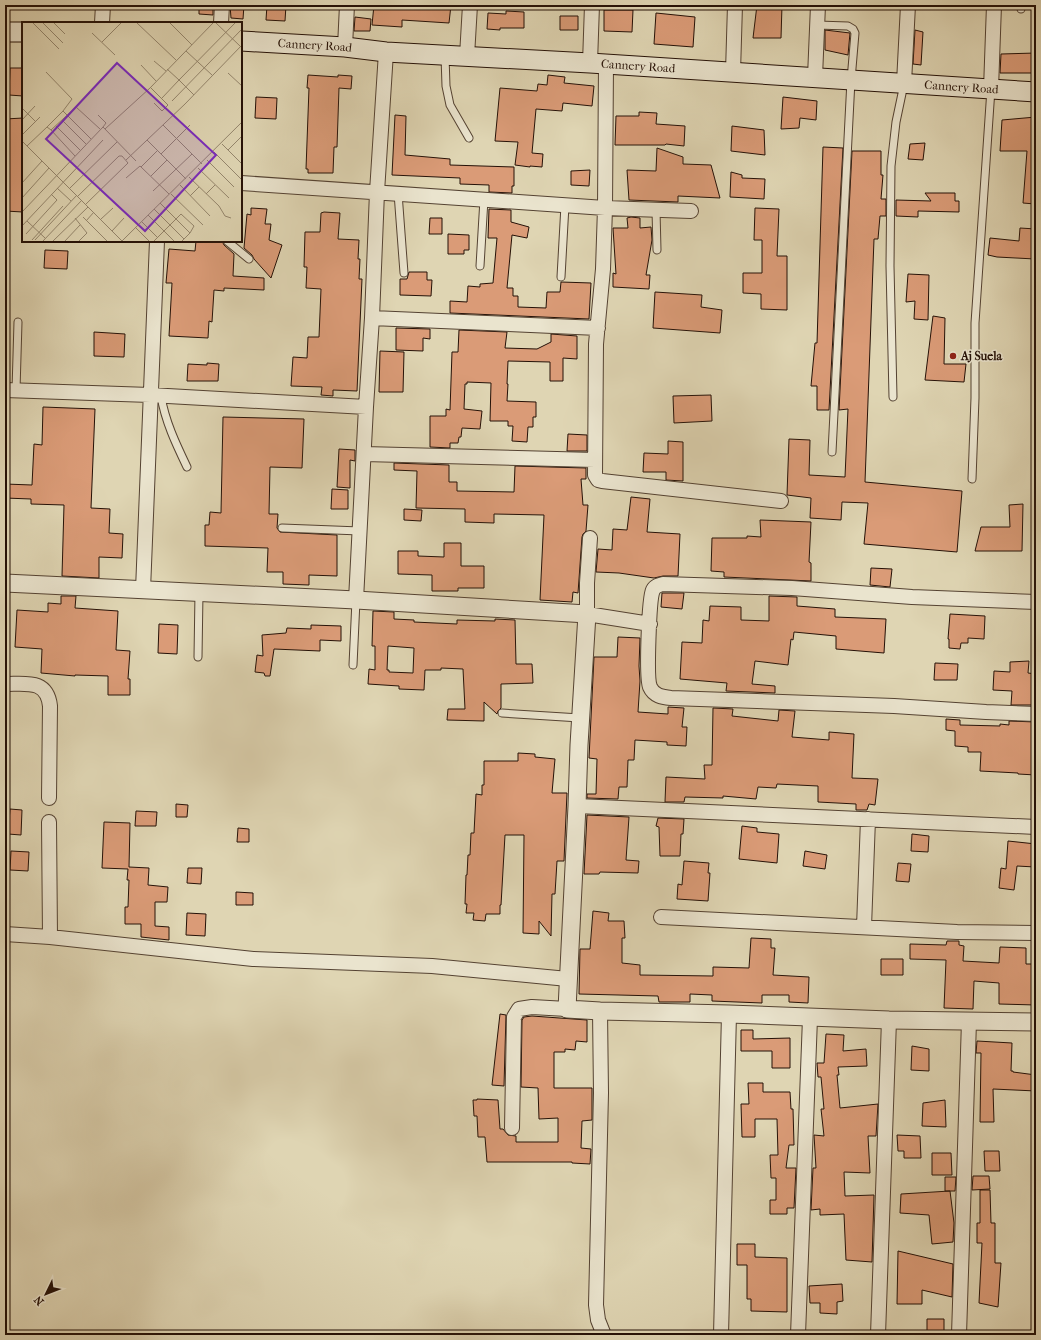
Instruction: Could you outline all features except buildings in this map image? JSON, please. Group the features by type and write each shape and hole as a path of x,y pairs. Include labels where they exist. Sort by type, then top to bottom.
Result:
{"main road":[{"path":"5,32 22,32"},
{"name":"Cannery Road","path":"242,41 345,47 386,52 733,72 1036,92"}],"street":[{"path":"102,22 103,5"},
{"path":"221,22 222,5"},
{"path":"345,47 347,5"},
{"path":"467,56 470,5"},
{"path":"592,5 598,64 605,208 603,269 596,344 595,475 598,480 602,481 780,501"},
{"path":"733,72 735,5"},
{"path":"815,78 818,5"},
{"path":"904,83 908,5"},
{"path":"991,89 994,5"},
{"path":"356,600 372,318 377,192 386,52"},
{"path":"242,183 605,208 691,211"},
{"path":"143,590 155,395 157,242"},
{"path":"372,318 598,328"},
{"path":"11,390 155,395 366,407"},
{"path":"364,454 595,460"},
{"path":"567,1009 580,718 587,614 587,582 590,538"},
{"path":"5,582 356,600 587,614 650,624"},
{"path":"1036,602 912,597 792,588 663,584 656,586 652,592 648,674 650,686 654,693 658,696 671,698 894,706 1036,714"},
{"path":"5,684 37,684 45,690 49,698 49,798"},
{"path":"577,806 1036,826"},
{"path":"864,927 868,819"},
{"path":"50,822 50,937"},
{"path":"661,917 957,932 1036,933"},
{"path":"5,934 50,937 253,959 432,966 568,979"},
{"path":"512,1128 514,1017 519,1010 532,1007 600,1012 729,1014 889,1020 1036,1022"},
{"path":"600,1012 601,1093 596,1298 598,1320 604,1335"},
{"path":"721,1335 729,1014"},
{"path":"798,1335 810,1018"},
{"path":"878,1335 889,1020"},
{"path":"959,1335 968,1021"}],"lane":[{"path":"817,25 848,26 853,29 855,34 851,80 832,452"},
{"path":"445,55 446,86 450,105 469,138"},
{"path":"893,397 890,266 891,166 896,122 904,83"},
{"path":"972,479 975,398 975,323 991,89"},
{"path":"398,193 404,273"},
{"path":"480,266 484,199"},
{"path":"561,277 565,205"},
{"path":"656,210 657,250"},
{"path":"228,242 249,259"},
{"path":"11,390 18,322"},
{"path":"155,395 163,410 187,467"},
{"path":"282,528 360,531"},
{"path":"198,657 199,592"},
{"path":"353,665 356,600"},
{"path":"502,712 580,718"},
{"path":"111,1335 129,1335"}],"place":[{"name":"Aj Suela","path":"953,356"}]}
